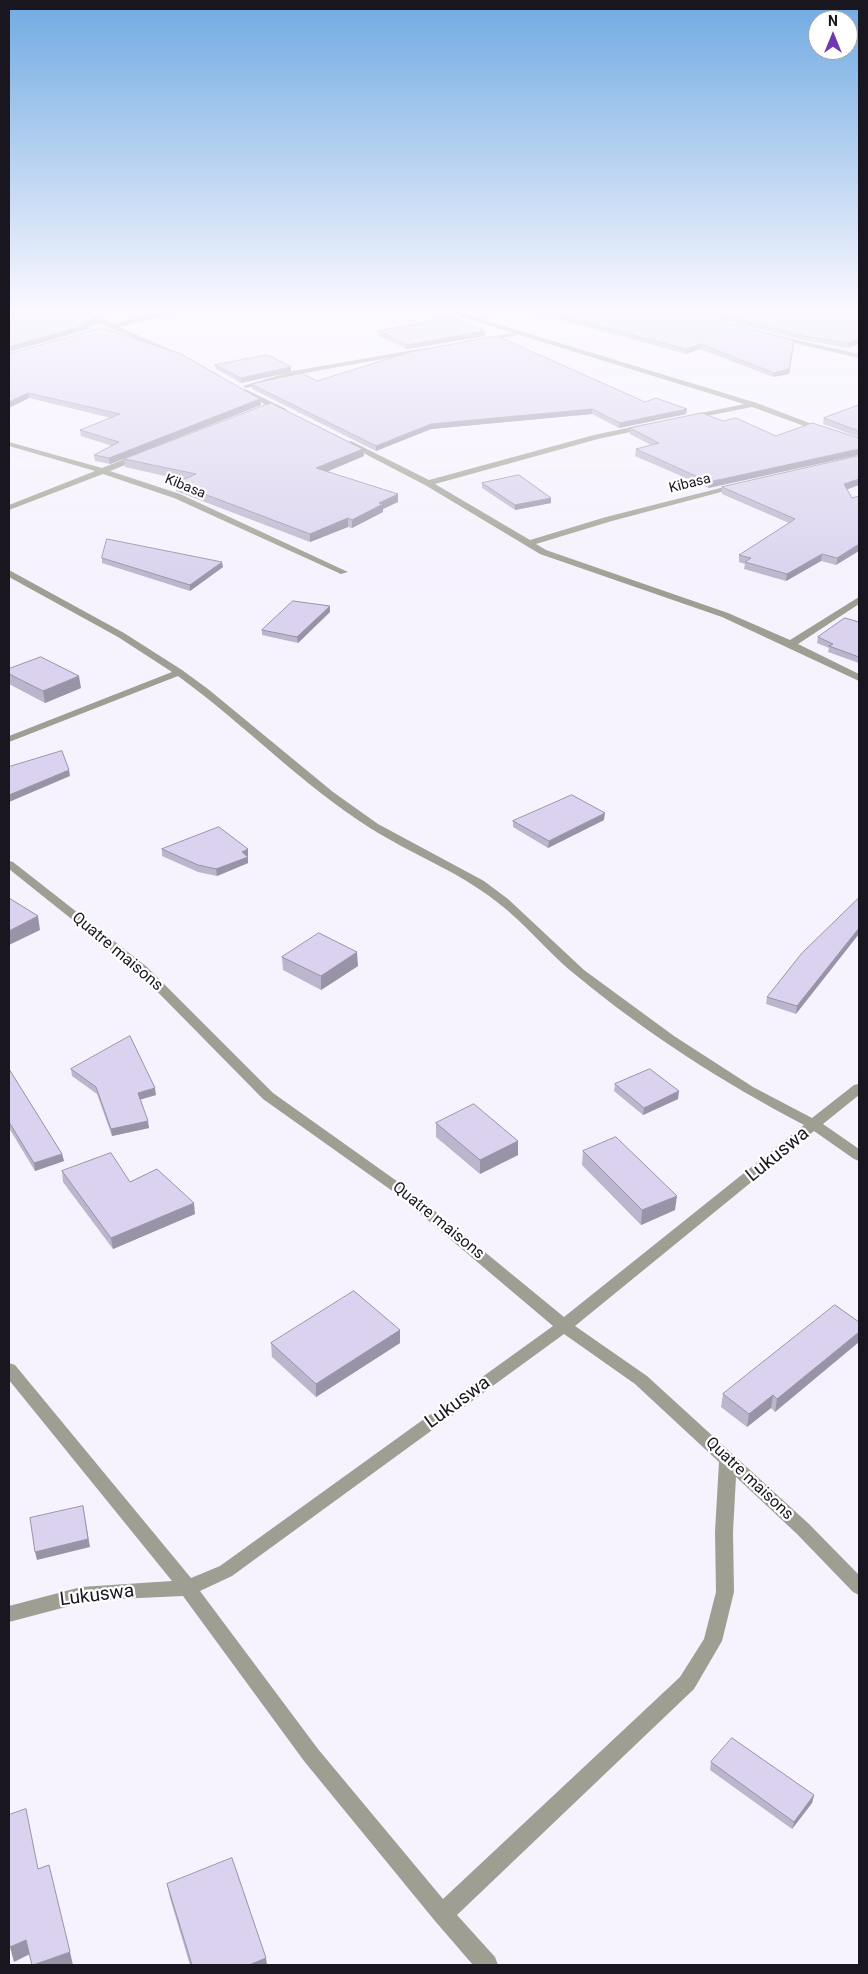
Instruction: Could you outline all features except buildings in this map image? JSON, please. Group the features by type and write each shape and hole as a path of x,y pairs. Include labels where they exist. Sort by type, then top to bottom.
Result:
{"street":[{"path":"266,402 287,413"},
{"path":"745,402 826,431"},
{"path":"262,409 271,405"},
{"path":"686,418 754,405"},
{"path":"428,483 596,437 658,424"},
{"path":"344,441 428,483 544,552 726,615 791,644 859,678"},
{"name":"Kibasa","path":"9,444 133,480 201,506 344,572"},
{"path":"9,508 148,454"},
{"name":"Kibasa","path":"530,542 636,511 744,483"},
{"path":"9,573 51,598 121,635 179,672 205,690 329,794 374,826 480,883 498,896 580,973 669,1039 748,1090 814,1125 859,1156"},
{"path":"791,644 859,600"},
{"path":"9,739 179,672"},
{"name":"Quatre maisons","path":"9,864 143,970 268,1096 404,1192 564,1326 641,1380 803,1529 859,1587"},
{"name":"Lukuswa","path":"9,1614 81,1595 118,1591 188,1588 226,1572 564,1326 859,1088"},
{"path":"9,1369 188,1588 311,1754 442,1914 487,1965"},
{"path":"442,1914 687,1683 713,1641 725,1592 724,1532 728,1460"}]}
